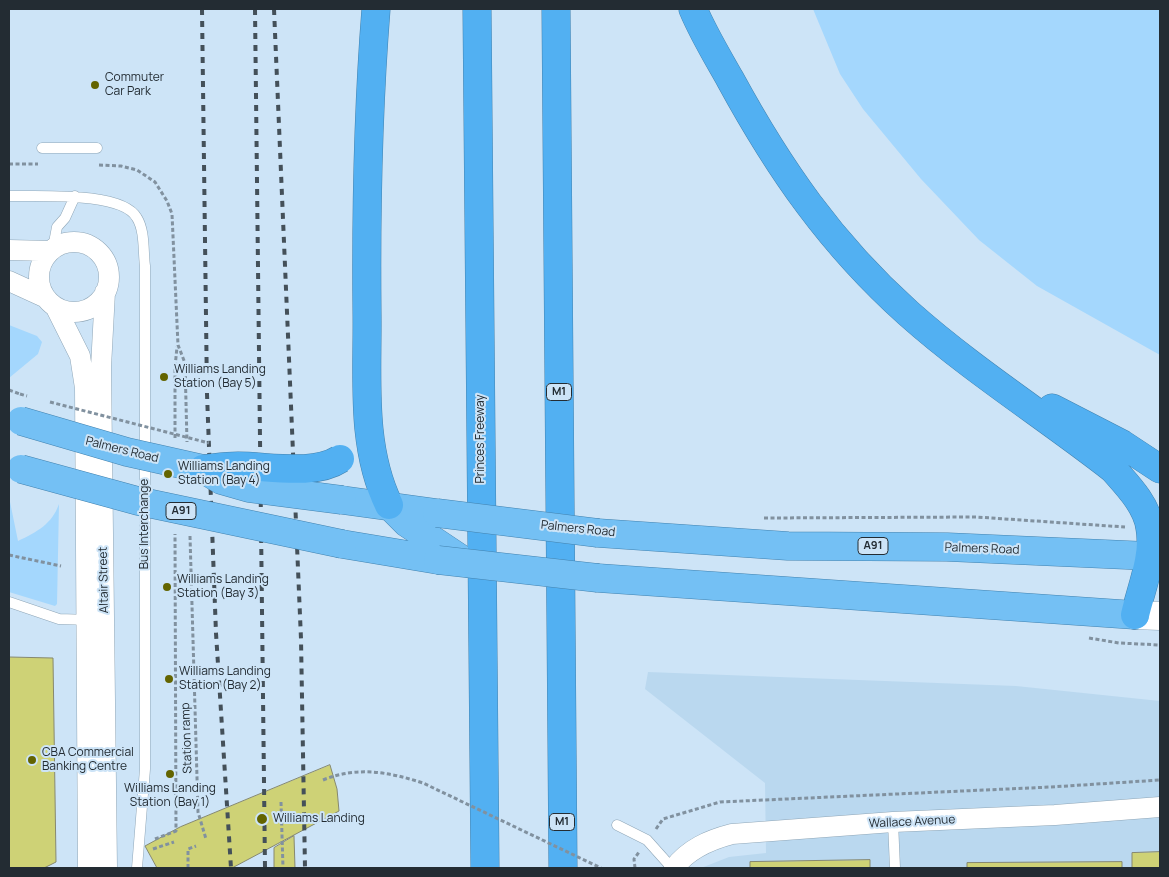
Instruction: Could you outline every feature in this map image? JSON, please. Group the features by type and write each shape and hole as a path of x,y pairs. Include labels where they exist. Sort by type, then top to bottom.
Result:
{"highway":[{"path":"376,9 369,97 367,256 368,419 378,482 389,505 407,523 467,563"},
{"name":"Princes Freeway","path":"477,9 485,868"},
{"name":"M1","path":"556,9 563,868"},
{"path":"693,9 747,110 789,179 842,247 908,313 1113,469 1134,494 1150,527 1155,556 1147,616"},
{"path":"995,381 1087,425 1122,444 1160,469"},
{"name":"Palmers Road","path":"20,407 127,452 195,460 221,480 249,488 598,533 788,546 947,547 1155,556"},
{"path":"195,460 237,466 280,469 332,464 350,451 368,419"},
{"name":"A91","path":"15,467 138,501 222,520 342,544 467,563 598,578 1147,616"}],"street":[{"path":"9,250 51,250 74,242 96,250 106,262 109,277 106,292 100,300 84,311 65,312 9,281"},
{"path":"50,303 39,286 39,273 42,261 51,250"},
{"name":"Altair Street","path":"88,868 96,620 101,359 106,292"},
{"name":"Altair Street","path":"50,303 80,356 85,388 107,868"},
{"name":"Wallace Avenue","path":"673,868 679,861 707,841 732,834 893,822 1055,815 1160,807"}],"lane":[{"path":"42,148 97,148"},
{"name":"Bus Interchange","path":"9,196 75,196 125,206 131,210 140,224 144,257 145,768 137,868"},
{"path":"51,250 57,227 65,218 75,196"},
{"path":"9,602 59,619 96,620"},
{"path":"893,822 895,868"},
{"name":"Wallace Avenue","path":"616,825 647,840 673,868"}],"path":[{"path":"121,166 137,170 155,182 172,214 178,345 175,367 175,446"},
{"path":"178,345 185,363 195,460"},
{"path":"9,390 20,407"},
{"path":"46,401 210,443"},
{"path":"761,518 976,517 1092,526 1150,527"},
{"path":"174,842 152,851 155,839 176,831 175,525"},
{"name":"Station ramp","path":"190,528 198,812 206,839"},
{"path":"9,556 61,566"},
{"path":"323,780 347,772 372,771 397,774 423,783 601,868"},
{"path":"635,868 634,859 663,819 720,802 1032,788 1160,780"},
{"path":"281,802 281,868"},
{"path":"188,868 188,849 196,846"}],"shaded area":[{"path":"813,9 1160,9 1160,355 1037,286 979,240 921,179 863,109 840,74"},
{"path":"9,325 37,336 42,342 38,354 9,378"},
{"path":"9,497 18,541 43,527 52,517 59,504 57,604 55,606 9,592"},
{"path":"648,672 1016,686 1160,701 1160,868 701,868 729,857 766,853 765,783 645,689"}],"building":[{"name":"CBA Commercial Banking Centre","path":"9,657 53,658 56,862 44,868 9,868"},
{"name":"Williams Landing","path":"330,765 337,789 339,811 232,868 157,868 145,846 180,827"},
{"path":"294,836 295,868 274,868 274,848"},
{"path":"1160,852 1160,868 1132,868 1132,853"},
{"path":"870,860 870,868 750,868 750,862"},
{"path":"1122,862 1122,868 967,868 967,863"}],"railway":[{"path":"202,9 207,394 216,633 231,868"},
{"path":"255,9 265,868"},
{"path":"274,9 301,639 305,868"}],"place":[{"name":"Commuter Car Park","path":"95,85"},
{"name":"Williams Landing Station (Bay 5)","path":"164,377"},
{"name":"Williams Landing Station (Bay 4)","path":"168,474"},
{"name":"Williams Landing Station (Bay 3)","path":"167,587"},
{"name":"Williams Landing Station (Bay 2)","path":"169,679"},
{"name":"CBA Commercial Banking Centre","path":"32,760"},
{"name":"Williams Landing Station (Bay 1)","path":"170,774"},
{"name":"Williams Landing","path":"262,819"}]}
